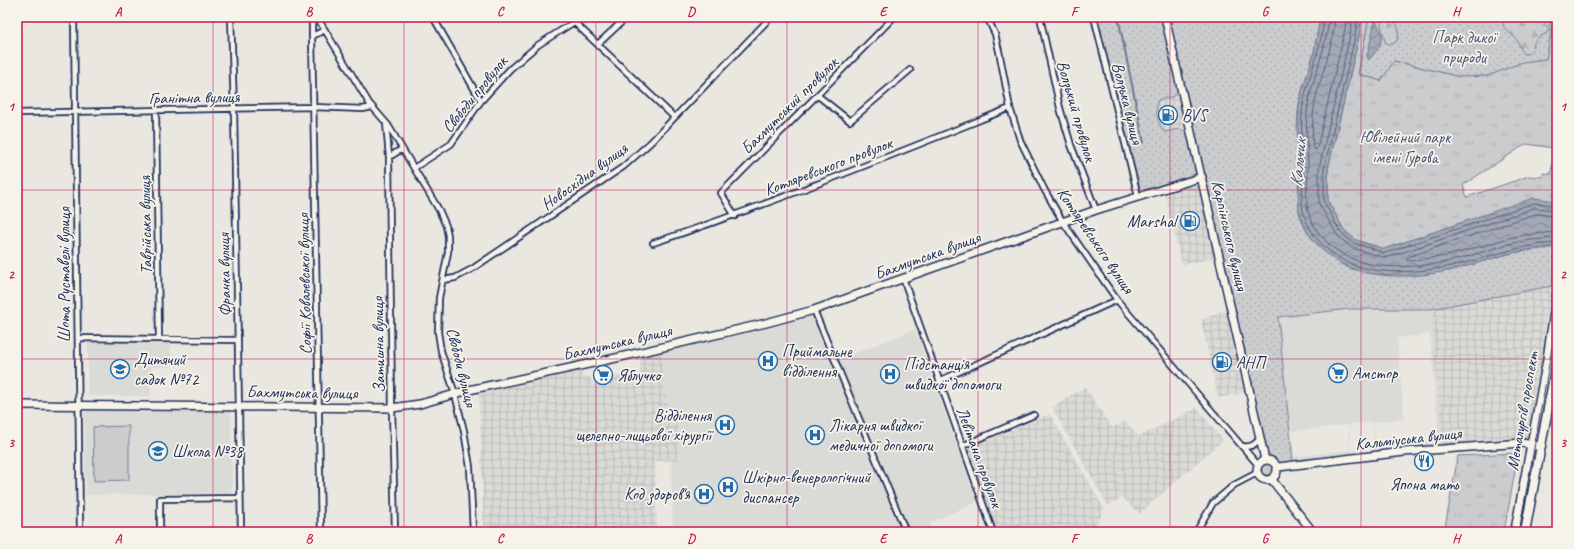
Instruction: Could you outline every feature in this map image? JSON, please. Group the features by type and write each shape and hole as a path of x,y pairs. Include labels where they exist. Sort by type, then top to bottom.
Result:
{"main road":[{"name":"Металургів проспект","path":"1515,532 1531,444 1553,350 1557,295"},
{"name":"Металургів проспект","path":"1525,532 1557,360"}],"street":[{"name":"Шота Руставелі вулиця","path":"74,17 80,532"},
{"name":"Франка вулиця","path":"231,17 234,109 241,532"},
{"name":"Софії Ковалевської вулиця","path":"312,17 321,532"},
{"path":"317,17 372,106 386,123 402,148 389,158"},
{"path":"433,17 481,101"},
{"path":"598,44 627,17"},
{"name":"Новосхідна вулиця","path":"443,280 455,278 472,269 623,167 771,17"},
{"name":"Бахмутський провулок","path":"735,216 721,193 894,17"},
{"name":"Котляревського вулиця","path":"987,17 995,34 1010,108 1026,153 1063,222 1117,300 1258,465"},
{"name":"Волзький провулок","path":"1040,17 1060,108 1071,145 1096,210"},
{"name":"Волзька вулиця","path":"1094,17 1138,196"},
{"name":"Карпінського вулиця","path":"1165,17 1265,460"},
{"path":"573,20 674,117"},
{"name":"Свободи провулок","path":"414,168 451,144 481,101 523,56 573,20"},
{"path":"312,36 325,30"},
{"path":"817,95 850,121 910,70"},
{"name":"Гранітна вулиця","path":"17,113 314,107 363,109 372,106"},
{"name":"Котляревського провулок","path":"653,243 735,216 853,171 1010,108"},
{"name":"Таврійська вулиця","path":"156,110 159,339"},
{"name":"Затишна вулиця","path":"386,123 389,158 395,532"},
{"name":"Свободи вулиця","path":"402,148 439,210 448,236 448,252 437,311 438,332 455,394 470,467 473,532"},
{"name":"Бахмутська вулиця","path":"17,405 392,408 420,404 455,394 766,323 814,310 1096,210 1202,177"},
{"name":"Левітана провулок","path":"903,278 993,532"},
{"path":"939,381 1117,300"},
{"path":"814,310 906,532"},
{"path":"78,338 238,340"},
{"path":"962,446 1034,415"},
{"path":"1242,446 1248,447 1253,445 1257,442 1260,436"},
{"name":"Кальміуська вулиця","path":"1278,467 1404,452 1522,443 1541,446"},
{"path":"1265,460 1273,461 1278,467 1277,474 1272,480 1267,481 1262,479 1257,473 1258,465 1265,460"},
{"path":"1196,532 1213,503 1234,485 1257,473"},
{"path":"1272,480 1314,532"},
{"path":"160,532 160,499 240,498"}],"shaded area":[{"path":"1180,90 1189,132 1179,129 1165,132 1160,127 1156,108 1158,100 1172,97"},
{"path":"1199,179 1217,257 1182,265 1164,190"},
{"path":"1552,286 1545,328 1547,339 1528,441 1522,440 1442,446 1431,309"},
{"path":"1228,309 1247,392 1218,398 1201,320"},
{"name":"Амстор","path":"1350,309 1431,309 1442,446 1376,453 1372,422 1350,424 1350,450 1354,452 1363,451 1363,454 1293,463 1278,317","holes":["1430,334 1439,440 1376,447 1373,422 1404,419 1397,338","1349,425 1349,450 1295,457 1292,431"]},
{"name":"Лікарня швидкої медичної допомоги","path":"811,315 831,363 915,329 977,502 929,523 932,531 930,532 913,532 912,530 906,532 673,532 671,460 679,460 676,410 668,410 661,352 786,324"},
{"name":"Дитячий садок №72","path":"88,342 171,342 171,367 151,367 151,396 88,396"},
{"path":"661,352 668,409 676,410 679,460 655,461 657,532 484,532 479,394 582,370 582,377 591,377 591,381 614,380 614,376 640,376 640,357"},
{"path":"1085,387 1112,428 1126,421 1138,437 1197,408 1223,440 1139,514 1122,497 1108,506 1052,407"},
{"name":"Школа №38","path":"84,407 231,409 232,493 86,495"},
{"path":"1050,414 1104,509 1096,526 1079,532 998,532 967,449"}],"green space":[{"path":"1094,17 1163,17 1180,90 1172,97 1158,100 1157,117 1162,129 1165,132 1179,129 1189,132 1198,174 1137,192"},
{"path":"1168,17 1320,17 1314,53 1300,97 1298,111 1299,212 1307,232 1321,249 1341,264 1351,269 1366,273 1450,271 1512,253 1557,247 1552,286 1431,309 1350,309 1278,317 1293,463 1280,464 1275,458 1267,456"},
{"name":"Ювілейний парк імені Гурова","path":"1362,17 1369,17 1358,74 1381,81 1394,61 1460,77 1488,76 1523,62 1546,59 1554,17 1557,17 1557,201 1533,199 1384,249 1356,240 1344,230 1328,201 1328,169 1358,41","holes":["1526,144 1554,148 1551,174 1543,173 1543,177 1529,176 1467,197 1463,185"]},
{"name":"Парк дикої природи","path":"1369,17 1554,17 1546,59 1523,62 1488,76 1460,77 1395,61 1381,81 1358,74"},
{"path":"1504,17 1551,17 1548,32 1534,42 1530,53 1524,54 1515,37 1504,27"},
{"path":"1388,18 1392,19 1398,27 1397,41 1391,45 1385,42 1381,25 1381,22"},
{"path":"129,426 129,480 94,481 93,427"},
{"path":"1515,453 1518,455 1504,532 1470,532 1445,527 1458,456"},
{"path":"1265,464 1269,464 1273,470 1269,476 1265,476 1261,472 1261,468"}],"water":[{"path":"1320,17 1362,17 1358,41 1328,169 1328,201 1344,230 1356,240 1384,249 1533,198 1557,201 1557,247 1518,252 1441,272 1415,276 1385,275 1355,270 1329,256 1318,245 1305,227 1301,218 1298,197 1298,125 1300,99 1314,53"},
{"path":"1375,20 1382,34 1380,46 1369,60 1367,57"}],"waterway":[{"path":"1118,17 1144,143"}],"tram line":[{"path":"1519,532 1557,320"}],"place":[{"name":"BVS","path":"1168,115"},
{"name":"Marshal","path":"1190,221"},
{"name":"Приймальне відділення","path":"768,361"},
{"name":"АНП","path":"1222,362"},
{"name":"Дитячий садок №72","path":"120,369"},
{"name":"Амстор","path":"1338,373"},
{"name":"Підстанція швидкої допомоги","path":"890,374"},
{"name":"Яблучко","path":"603,375"},
{"name":"Відділення щелепно-лицьової хірургії","path":"725,425"},
{"name":"Лікарня швидкої медичної допомоги","path":"815,435"},
{"name":"Школа №38","path":"158,451"},
{"name":"Япона мать","path":"1424,461"},
{"name":"Шкірно-венерологічний диспансер","path":"728,487"},
{"name":"Код здоров'я","path":"704,494"}],"water label":[{"name":"Кальчик","path":"1298,163"}]}
